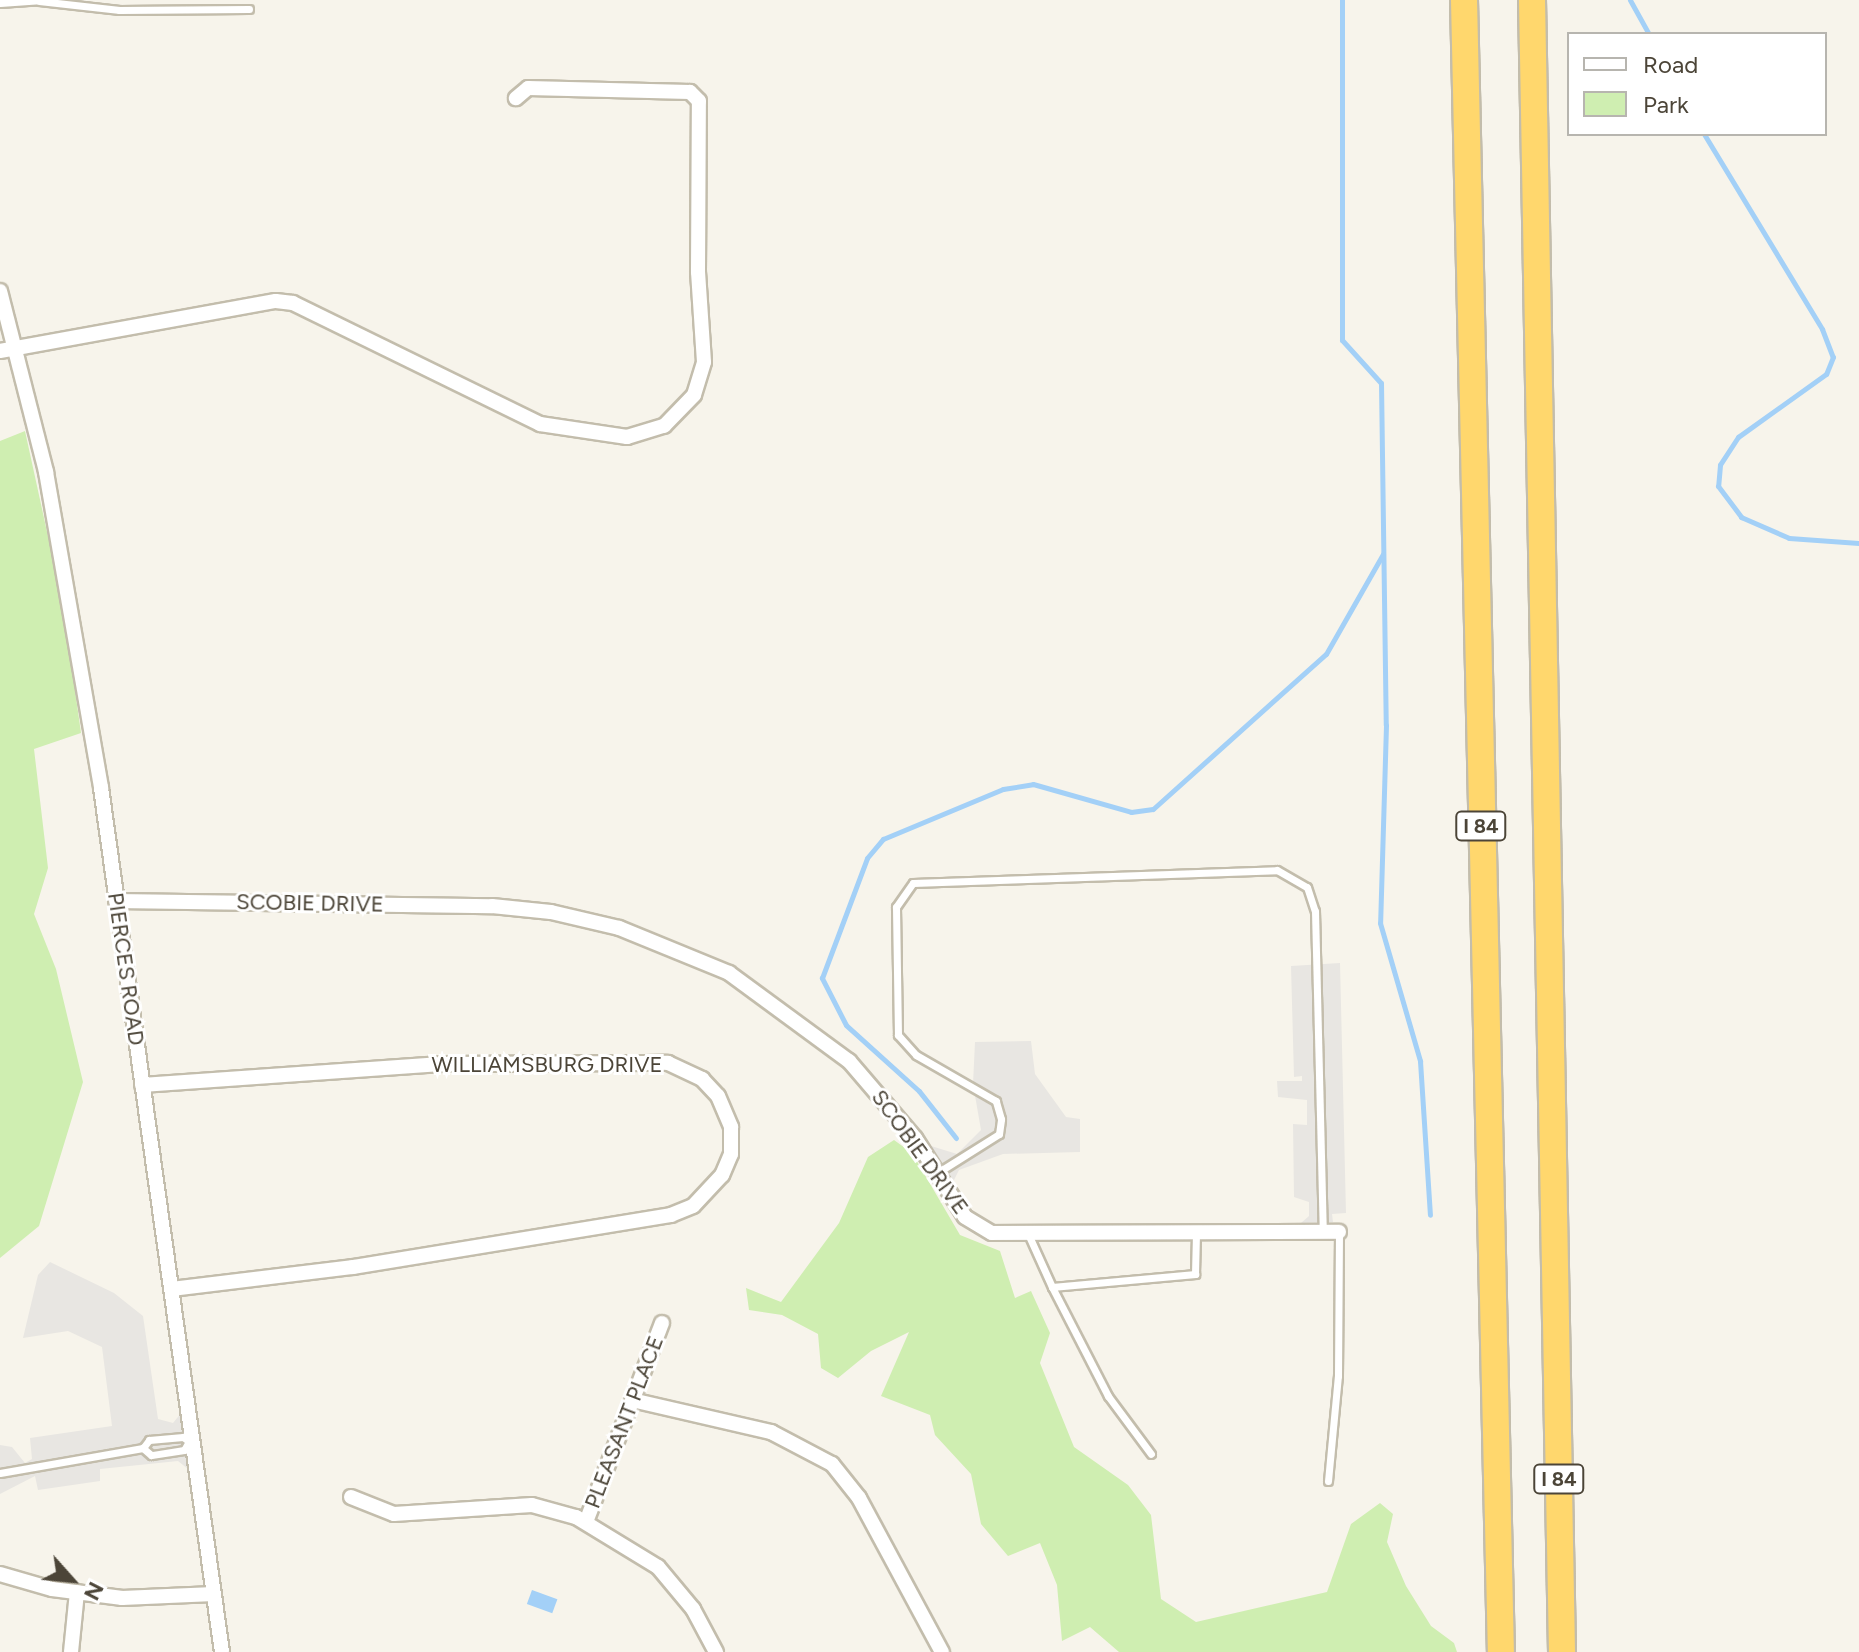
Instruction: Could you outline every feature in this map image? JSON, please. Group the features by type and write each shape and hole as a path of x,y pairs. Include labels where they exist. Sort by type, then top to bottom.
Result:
{"highway":[{"name":"I 84","path":"1464,0 1501,1652"},
{"name":"I 84","path":"1532,0 1562,1652"}],"street":[{"path":"6,349 276,301 293,303 540,424 627,437 664,426 694,395 704,362 698,272 699,101 690,92 528,88 516,98"},
{"name":"PIERCES ROAD","path":"0,291 6,349 46,472 116,901 222,1652"},
{"name":"SCOBIE DRIVE","path":"116,901 492,906 551,912 619,928 729,973 786,1010 873,1086 965,1217 979,1227 1007,1237 1339,1232"},
{"name":"WILLIAMSBURG DRIVE","path":"142,1085 441,1064 668,1063 702,1079 718,1096 731,1127 731,1154 722,1175 693,1206 671,1215 353,1267 172,1289"},
{"name":"PLEASANT PLACE","path":"586,1522 662,1323"},
{"path":"632,1400 771,1432 832,1464 859,1498 942,1652"},
{"path":"351,1497 394,1514 532,1505 586,1522 658,1567 693,1609 716,1652"},
{"path":"0,1574 77,1592 122,1598 214,1594"},
{"path":"71,1652 77,1592"}],"lane":[{"path":"0,3 39,0 119,10 249,9"},
{"path":"937,1173 999,1134 1001,1119 996,1101 916,1055 898,1035 896,907 913,883 1277,870 1307,887 1315,911 1323,1232"},
{"path":"1328,1481 1338,1376 1339,1232"},
{"path":"1052,1287 1195,1274 1196,1234"},
{"path":"1029,1236 1108,1396 1151,1454"},
{"path":"0,1473 143,1448 149,1440 183,1437 191,1443 184,1450 151,1455 143,1448"}],"green space":[{"path":"25,431 63,605 81,733 34,749 48,868 34,914 56,969 83,1082 39,1226 0,1258 0,441"},
{"path":"894,1140 912,1153 960,1235 1000,1251 1015,1298 1031,1291 1050,1333 1040,1363 1074,1447 1128,1485 1151,1515 1161,1599 1196,1622 1327,1592 1351,1524 1380,1503 1393,1514 1387,1542 1406,1586 1431,1626 1454,1643 1457,1652 1119,1652 1090,1627 1062,1641 1057,1585 1040,1543 1008,1556 981,1524 971,1474 935,1435 930,1415 881,1396 909,1332 871,1351 838,1378 821,1368 818,1334 782,1315 749,1310 746,1288 781,1302 839,1223 868,1157"}],"shaded area":[{"path":"1340,963 1346,1213 1332,1214 1333,1222 1301,1223 1309,1216 1309,1202 1294,1197 1293,1124 1307,1125 1307,1100 1278,1097 1277,1081 1302,1081 1302,1076 1294,1077 1291,966"},
{"path":"1031,1041 1035,1074 1066,1117 1080,1119 1080,1152 1003,1154 959,1170 953,1182 931,1146 957,1154 981,1130 973,1084 975,1042"},
{"path":"50,1262 114,1293 143,1316 158,1419 173,1423 182,1412 188,1469 178,1461 100,1469 100,1481 38,1490 35,1476 0,1494 0,1445 12,1447 25,1463 32,1459 30,1438 112,1426 102,1347 68,1331 23,1338 38,1275"}],"water":[{"path":"532,1590 557,1599 552,1613 527,1604"}],"waterway":[{"path":"1342,0 1342,340 1381,383 1386,725 1380,923 1420,1061 1430,1215"},
{"path":"1630,0 1648,32"},
{"path":"1705,136 1822,329 1833,357 1826,374 1738,437 1720,465 1718,486 1741,517 1789,538 1859,543"},
{"path":"956,1138 919,1091 846,1025 822,978 867,858 883,839 1003,789 1033,784 1131,812 1153,809 1326,654 1383,554"}]}
